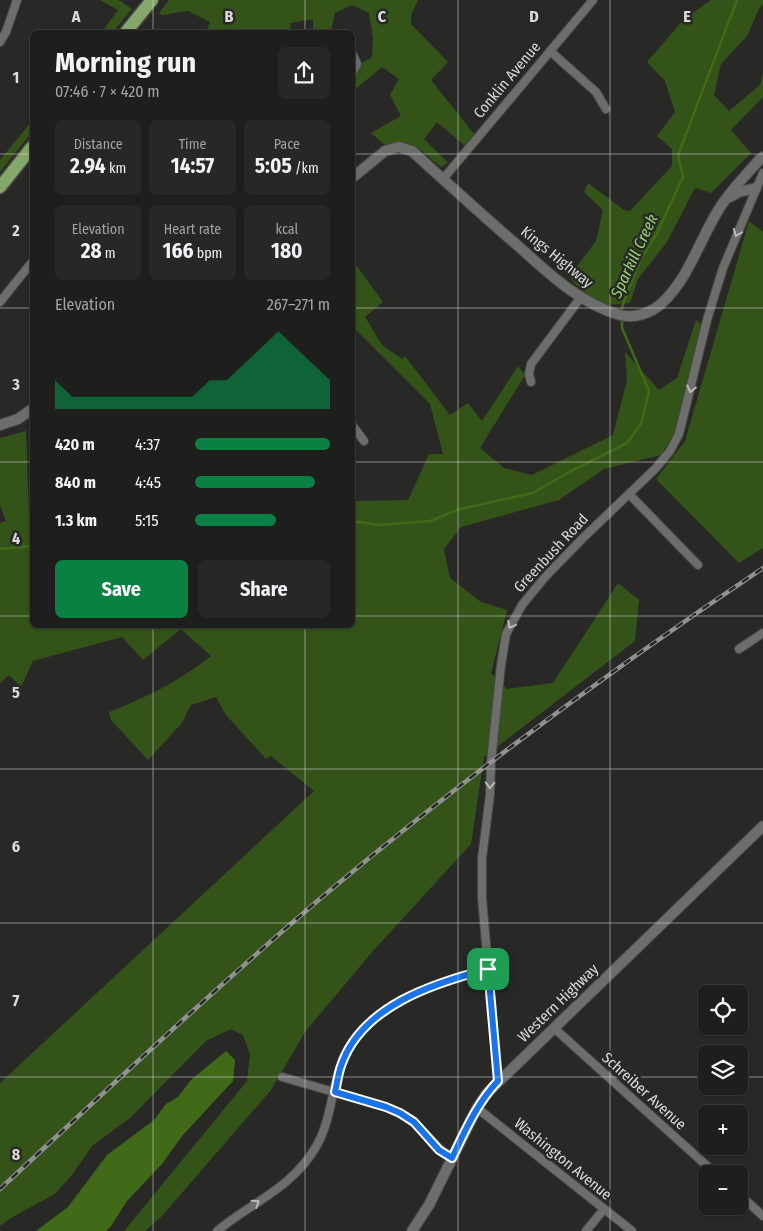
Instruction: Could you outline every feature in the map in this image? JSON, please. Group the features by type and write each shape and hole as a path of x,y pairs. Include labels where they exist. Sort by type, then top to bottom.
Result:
{"main road":[{"path":"128,30 152,0"},
{"path":"0,187 30,150"}],"street":[{"path":"0,42 6,32 17,0"},
{"name":"Conklin Avenue","path":"443,179 593,0"},
{"path":"550,51 596,92 606,109"},
{"name":"Kings Highway","path":"355,176 385,151 399,146 412,151 547,271 581,297 600,308 622,315 634,316 649,312 661,304 673,292 725,200 760,159 763,158"},
{"name":"Greenbush Road","path":"498,1081 482,898 482,858 490,795 491,762 501,665 506,634 522,605 545,577 656,468 670,451 679,434 707,320 723,268 763,173"},
{"path":"725,200 740,192 756,188"},
{"path":"0,302 30,264"},
{"path":"531,382 529,374 531,364 581,297"},
{"path":"0,425 18,419 30,410"},
{"path":"355,430 364,441"},
{"path":"629,494 698,565"},
{"path":"739,649 763,633"},
{"name":"Western Highway","path":"412,1231 429,1206 477,1108 487,1093 763,826"},
{"path":"216,1231 229,1220 283,1186 302,1166 317,1145 328,1118 341,1065 353,1043 371,1021 421,990 454,978 488,969"},
{"name":"Schreiber Avenue","path":"554,1028 706,1165"},
{"path":"282,1077 386,1107 400,1113 414,1122 439,1150 452,1158"},
{"name":"Washington Avenue","path":"477,1108 632,1231"},
{"path":"748,1202 763,1216"},
{"path":"586,1231 604,1209"}],"shaded area":[{"path":"100,0 119,0 132,9 115,30 103,30 118,10"},
{"path":"169,0 418,0 411,15 411,24 448,62 431,80 474,134 465,146 437,122 424,139 448,163 441,167 422,151 410,144 394,143 385,145 371,133 401,116 390,95 399,79 382,67 355,89 355,67 372,57 373,37 369,13 352,5 335,13 331,30 313,30 313,19 290,23 291,30 207,30 210,22 188,11 162,15 159,13"},
{"path":"711,0 763,0 763,4 747,36 721,64 714,95 729,111 760,85 763,73 763,97 731,130 751,153 711,193 695,188 667,242 638,279 630,303 606,305 583,292 569,277 596,241 603,210 584,192 588,183 624,210 630,211 672,166 672,149 657,136 675,112 665,81 647,62 684,19"},
{"path":"30,123 30,134 0,172 0,160"},
{"path":"749,221 763,232 763,548 739,563 656,479 685,441"},
{"path":"355,264 383,302 365,317 382,345 402,359 405,356 450,415 468,403 482,421 518,366 525,375 480,448 504,468 532,475 613,435 627,380 625,352 659,390 677,378 696,320 703,326 676,430 661,455 604,469 559,500 461,527 444,549 450,578 481,602 507,610 491,673 507,689 553,683 618,583 639,600 635,641 484,757 471,844 373,951 305,1032 271,1090 162,1216 145,1231 124,1231 247,1081 250,1054 243,1035 231,1029 206,1041 130,1118 92,1146 72,1175 55,1194 0,1226 0,1083 314,791 271,756 266,759 226,715 216,697 191,705 181,724 148,760 111,720 109,712 162,688 211,656 181,629 143,660 122,637 33,661 21,687 9,675 0,683 0,523 6,521 0,505 0,438 26,431 30,515 30,628 355,628 355,501 408,500 429,454 443,454 430,404 355,329"},
{"path":"226,1051 235,1060 233,1081 182,1136 162,1164 127,1201 106,1231 36,1231 68,1207 107,1155 154,1120 166,1104 178,1097 191,1080"}],"waterway":[{"name":"Sparkill Creek","path":"622,312 622,307 640,261 657,233 683,177 678,155 737,0"},
{"name":"Sparkill Creek","path":"355,521 380,525 430,521 460,509 533,493 569,472 627,443 641,424 649,391 622,328 622,317"},
{"name":"Sparkill Creek","path":"0,549 30,546"}],"railway":[{"path":"0,1189 165,1036 334,887 438,803 544,722 598,682 763,568"}],"route":[{"path":"488,969 498,1081 477,1108 452,1158 439,1150 414,1122 400,1113 335,1092 341,1065 353,1043 371,1021 421,990 454,978 488,969"}]}
